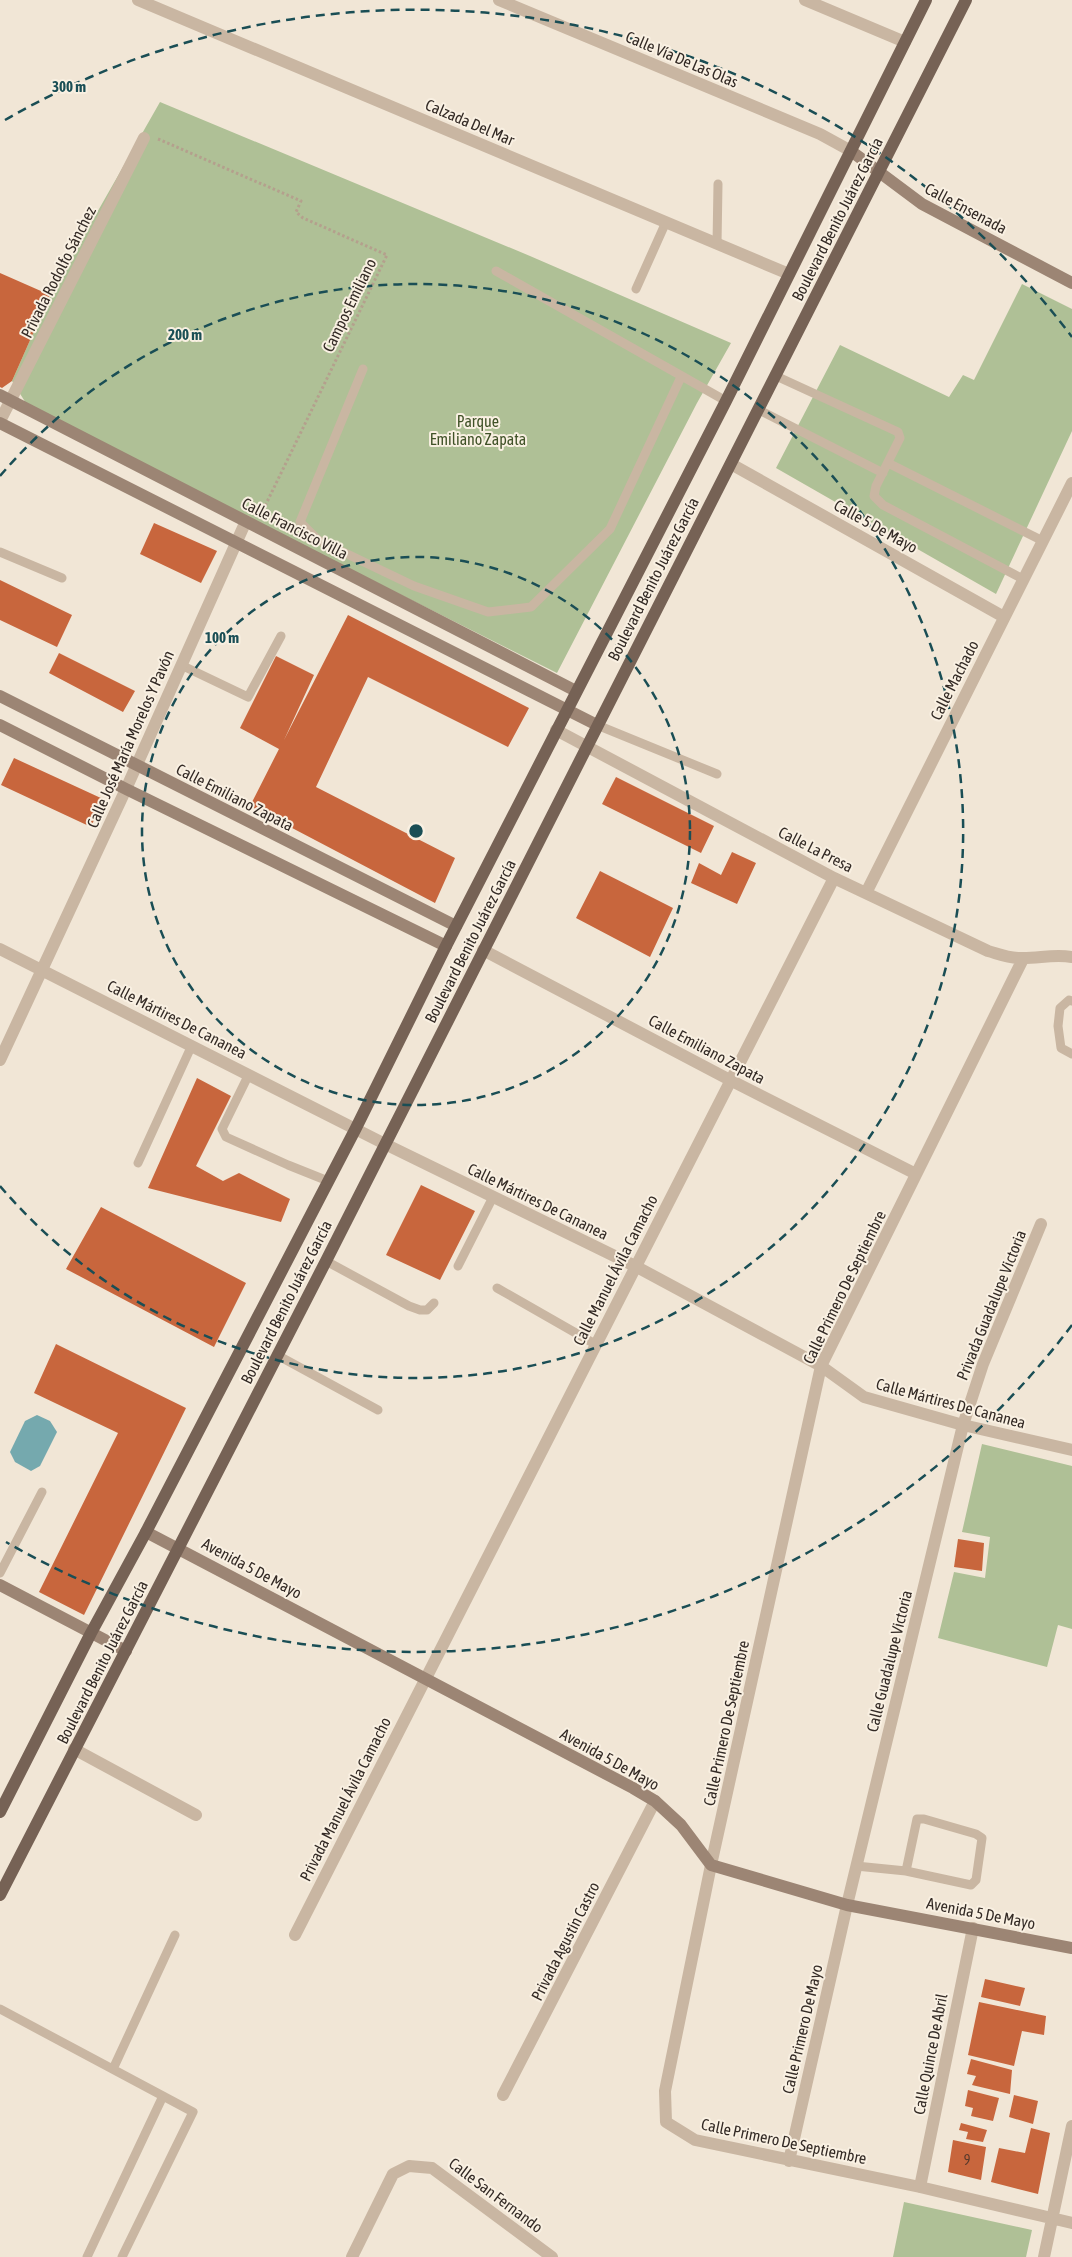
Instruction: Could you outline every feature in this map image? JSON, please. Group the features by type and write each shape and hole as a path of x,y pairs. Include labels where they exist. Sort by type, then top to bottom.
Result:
{"main road":[{"name":"Boulevard Benito Juárez García","path":"0,1812 91,1633 146,1532 356,1128 456,926 726,401 926,0"},
{"name":"Boulevard Benito Juárez García","path":"0,1895 326,1261 966,0"}],"street":[{"name":"Calzada Del Mar","path":"138,0 789,274"},
{"name":"Calle Vía De Las Olas","path":"499,0 820,134 851,152"},
{"path":"805,0 905,42"},
{"name":"Privada Rodolfo Sánchez","path":"0,422 6,397 148,137"},
{"name":"Calle Ensenada","path":"851,152 922,204 1072,283"},
{"name":"Calle Francisco Villa","path":"6,397 576,691"},
{"path":"0,422 597,725"},
{"name":"Calle 5 De Mayo","path":"731,464 1004,617"},
{"name":"Calle Machado","path":"866,893 1072,483"},
{"name":"Calle José María Morelos Y Pavón","path":"0,1060 126,789 246,521"},
{"name":"Calle Emiliano Zapata","path":"0,696 456,926"},
{"path":"0,725 446,946"},
{"name":"Calle La Presa","path":"556,730 834,878 988,950 1008,957 1023,958 1048,955 1072,957"},
{"name":"Calle Manuel Ávila Camacho","path":"425,1677 834,878"},
{"name":"Calle Mártires De Cananea","path":"0,949 385,1144 635,1266 821,1366 864,1397 963,1425 1072,1450"},
{"name":"Calle Emiliano Zapata","path":"484,950 730,1080 916,1174"},
{"name":"Calle Primero De Septiembre","path":"1023,958 821,1366 711,1865 665,2091 666,2122 695,2140 920,2187 1072,2223"},
{"name":"Privada Guadalupe Victoria","path":"963,1425 983,1364 1041,1224"},
{"name":"Calle Guadalupe Victoria","path":"847,1905 963,1425"},
{"name":"Avenida 5 De Mayo","path":"146,1532 425,1677 655,1801 681,1825 711,1865 847,1905 1072,1948"},
{"path":"0,1585 126,1651"},
{"name":"Privada Manuel Ávila Camacho","path":"295,1935 425,1677"},
{"path":"74,1749 196,1815"},
{"name":"Privada Agustín Castro","path":"503,2096 655,1801"},
{"name":"Calle Primero De Mayo","path":"789,2161 847,1905"},
{"name":"Calle Quince De Abril","path":"920,2187 973,1928"},
{"path":"1044,2257 1072,2126"},
{"name":"Calle San Fernando","path":"352,2257 393,2174 409,2166 432,2168 550,2257"}],"lane":[{"path":"717,244 718,184"},
{"path":"636,289 666,222"},
{"path":"496,271 726,401"},
{"path":"363,369 300,522 318,540 414,586 488,612 531,607 610,529 681,377"},
{"path":"776,376 898,432 900,438 876,486 874,496 883,505 1023,579"},
{"path":"759,410 883,473"},
{"path":"888,463 1043,541"},
{"path":"0,552 62,578"},
{"path":"181,665 248,698 281,636"},
{"path":"597,725 717,774"},
{"path":"1072,1000 1069,1000 1060,1008 1058,1026 1061,1048 1072,1054"},
{"path":"138,1163 192,1045"},
{"path":"249,1074 222,1129 226,1137 328,1181"},
{"path":"458,1266 493,1197"},
{"path":"326,1261 409,1306 420,1310 428,1310 434,1303"},
{"path":"497,1288 595,1344"},
{"path":"277,1355 378,1410"},
{"path":"0,1572 42,1492"},
{"path":"856,1866 906,1871 971,1885 976,1880 982,1838 976,1834 924,1819 917,1819 906,1871"},
{"path":"113,2068 175,1935"},
{"path":"0,2009 193,2112 122,2257"},
{"path":"87,2257 163,2096"}],"path":[{"name":"Campos Emiliano","path":"148,137 301,201 296,212 303,218 387,255 265,506"}],"green space":[{"name":"Parque Emiliano Zapata","path":"160,102 530,256 731,343 697,403 557,673 29,408 12,381 50,295"},
{"path":"1022,284 1072,309 1072,431 996,594 776,468 840,345 949,397 963,375 974,380"},
{"path":"982,1444 1072,1466 1072,1629 1058,1625 1047,1667 938,1638 954,1572 985,1578 990,1537 962,1532"},
{"path":"904,2202 1032,2230 1026,2257 893,2257"}],"water":[{"path":"37,1415 50,1421 57,1432 40,1466 31,1471 15,1462 10,1452 25,1421"}],"building":[{"path":"0,273 50,295 12,381 2,388 0,387"},
{"path":"154,523 217,551 201,583 140,554"},
{"path":"0,580 72,615 57,647 0,620"},
{"path":"348,615 529,708 508,747 368,677 316,787 455,858 435,903 250,806 279,749 240,728 276,656 314,675 284,740"},
{"path":"59,653 135,691 123,712 49,673"},
{"path":"14,758 103,799 91,827 1,785"},
{"path":"616,777 714,826 701,853 602,804"},
{"path":"732,852 756,863 737,904 691,883 699,863 721,875"},
{"path":"600,871 673,908 650,957 576,918"},
{"path":"197,1078 231,1096 196,1166 223,1181 239,1173 290,1199 281,1222 148,1188"},
{"path":"421,1185 475,1211 440,1280 386,1255"},
{"path":"101,1207 246,1283 214,1347 66,1269"},
{"path":"56,1344 186,1408 84,1615 39,1592 118,1433 34,1393"},
{"path":"958,1539 984,1543 982,1571 954,1567"},
{"path":"985,1979 1025,1988 1020,2006 981,1997"},
{"path":"979,2002 1046,2016 1044,2035 1022,2031 1014,2066 968,2055"},
{"path":"971,2059 1012,2070 1010,2094 972,2085 976,2076 967,2074"},
{"path":"968,2090 999,2098 993,2121 971,2116 973,2108 965,2106"},
{"path":"1014,2095 1038,2101 1033,2124 1009,2117"},
{"path":"961,2123 987,2130 983,2142 966,2139 968,2132 959,2130"},
{"path":"1031,2128 1050,2133 1038,2194 991,2182 999,2148 1025,2153"},
{"path":"953,2140 986,2147 981,2180 948,2172"}]}
